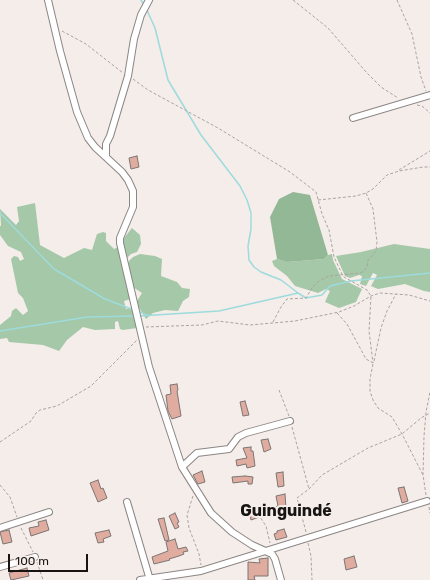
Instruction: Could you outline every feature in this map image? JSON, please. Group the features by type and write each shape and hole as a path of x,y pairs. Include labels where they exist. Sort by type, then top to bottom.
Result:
{"street":[{"path":"48,0 77,112 88,138 106,158 122,172 128,180 132,191 133,206 120,238 120,243 141,336 160,403 182,467 211,513 232,532 252,545 268,550 272,554 281,580"},
{"path":"106,158 106,144 110,136 128,76 134,39 141,15 149,0"},
{"path":"353,118 429,95"},
{"path":"182,467 197,453 229,449 238,437 246,433 290,421"},
{"path":"140,580 201,571 427,501"},
{"path":"127,502 150,579"},
{"path":"0,528 49,512"},
{"path":"0,567 35,556"}],"path":[{"path":"293,0 328,28 367,73 381,87 403,103"},
{"path":"397,0 412,34 421,77 429,95"},
{"path":"54,27 86,44 118,70 148,90 218,128 290,172 316,192 329,230 334,257 342,274 344,277 367,290 370,296 369,331 373,363"},
{"path":"416,105 422,106 430,113"},
{"path":"399,171 430,151"},
{"path":"318,200 366,194 387,175 399,171 430,167"},
{"path":"272,323 281,307 287,300 306,298 312,288 319,281 329,276 360,273 367,267 368,260 376,251 377,242 373,209 366,194"},
{"path":"140,328 202,325 218,321 250,325 295,321 336,312 354,306 370,296 380,293 409,295 430,301"},
{"path":"396,294 385,317 373,363 370,379 370,391 372,400 378,408 392,417 423,475"},
{"path":"336,312 347,324 366,359 373,363"},
{"path":"0,442 31,421 40,410 57,406 91,386 141,336"},
{"path":"278,390 290,421 309,489"},
{"path":"430,392 424,436 423,475 430,513"},
{"path":"312,580 311,556 297,498 309,489 322,475 336,466 368,448 402,434 430,413"},
{"path":"0,485 10,497 18,522 35,556 43,580"},
{"path":"196,488 187,516 191,533 200,554 201,571"},
{"path":"258,514 266,526 268,550"}],"green space":[{"path":"293,192 310,195 328,255 324,259 287,262 277,259 270,217 279,199"},
{"path":"35,203 40,245 64,258 84,248 92,250 97,234 103,232 106,233 106,241 114,249 118,247 131,299 124,301 126,309 133,307 137,328 120,329 118,321 115,322 115,329 95,330 83,327 67,340 59,351 43,345 9,342 7,338 0,339 0,325 11,316 12,311 16,308 23,315 28,311 23,298 18,293 11,259 14,256 18,257 20,261 24,259 21,252 8,246 0,235 0,209 16,225 19,221 17,207"},
{"path":"132,228 140,235 141,244 137,252 131,254 127,258 123,245 124,238"},
{"path":"394,244 430,249 430,292 405,284 378,289 371,286 377,275 373,273 366,286 360,284 362,276 359,275 350,278 345,276 336,256"},
{"path":"140,254 155,256 162,259 161,276 177,282 182,288 190,289 189,297 183,301 178,311 165,310 153,313 146,319 138,306 137,301 142,293 133,287 128,265 129,261 133,257"},
{"path":"332,254 333,260 342,279 362,289 356,302 339,308 325,302 330,291 326,289 318,293 295,286 287,276 274,266 272,261 277,259 287,262 324,259 328,255"}],"building":[{"path":"137,156 139,167 131,169 129,158"},
{"path":"177,384 181,416 172,419 168,411 166,395 171,394 170,385"},
{"path":"245,401 249,415 243,416 240,402"},
{"path":"268,439 271,449 264,452 261,440"},
{"path":"251,447 255,466 247,468 246,464 237,466 236,460 247,458 243,448"},
{"path":"202,471 205,482 198,484 193,475"},
{"path":"283,472 284,486 278,487 276,473"},
{"path":"232,477 253,477 252,484 248,484 248,481 233,483"},
{"path":"98,480 101,489 103,488 107,498 98,502 90,483"},
{"path":"404,487 408,501 402,503 398,488"},
{"path":"285,494 286,509 270,509 278,506 276,496"},
{"path":"264,510 264,513 268,512 269,516 262,516 251,520 250,516"},
{"path":"175,513 179,522 177,523 179,527 175,529 169,516"},
{"path":"164,518 169,540 165,541 158,519"},
{"path":"46,520 49,530 31,536 29,528 39,526 38,522"},
{"path":"284,529 287,537 276,540 274,534 277,533 277,531"},
{"path":"9,530 12,542 3,544 0,532"},
{"path":"109,530 111,536 103,539 104,542 98,543 95,533"},
{"path":"175,539 178,549 186,547 188,551 183,552 184,554 169,559 170,560 154,564 152,557 168,551 166,542"},
{"path":"354,556 357,567 346,570 344,559"},
{"path":"268,558 268,576 254,576 255,580 248,580 248,562 260,563 259,559"},
{"path":"27,568 29,576 11,580 9,573"}],"waterway":[{"path":"141,0 144,5"},
{"path":"146,8 155,28 168,80 201,135 240,186 247,200 251,213 251,229 248,246 249,260 254,267 261,272 281,280 298,293"},
{"path":"0,213 54,269 105,299 134,310"},
{"path":"139,316 219,311 298,293 306,298 322,295 330,286 351,281 430,273"},
{"path":"138,311 149,316"},
{"path":"0,331 87,317 135,316"}],"district":[{"name":"Guinguindé","path":"286,511"}]}
